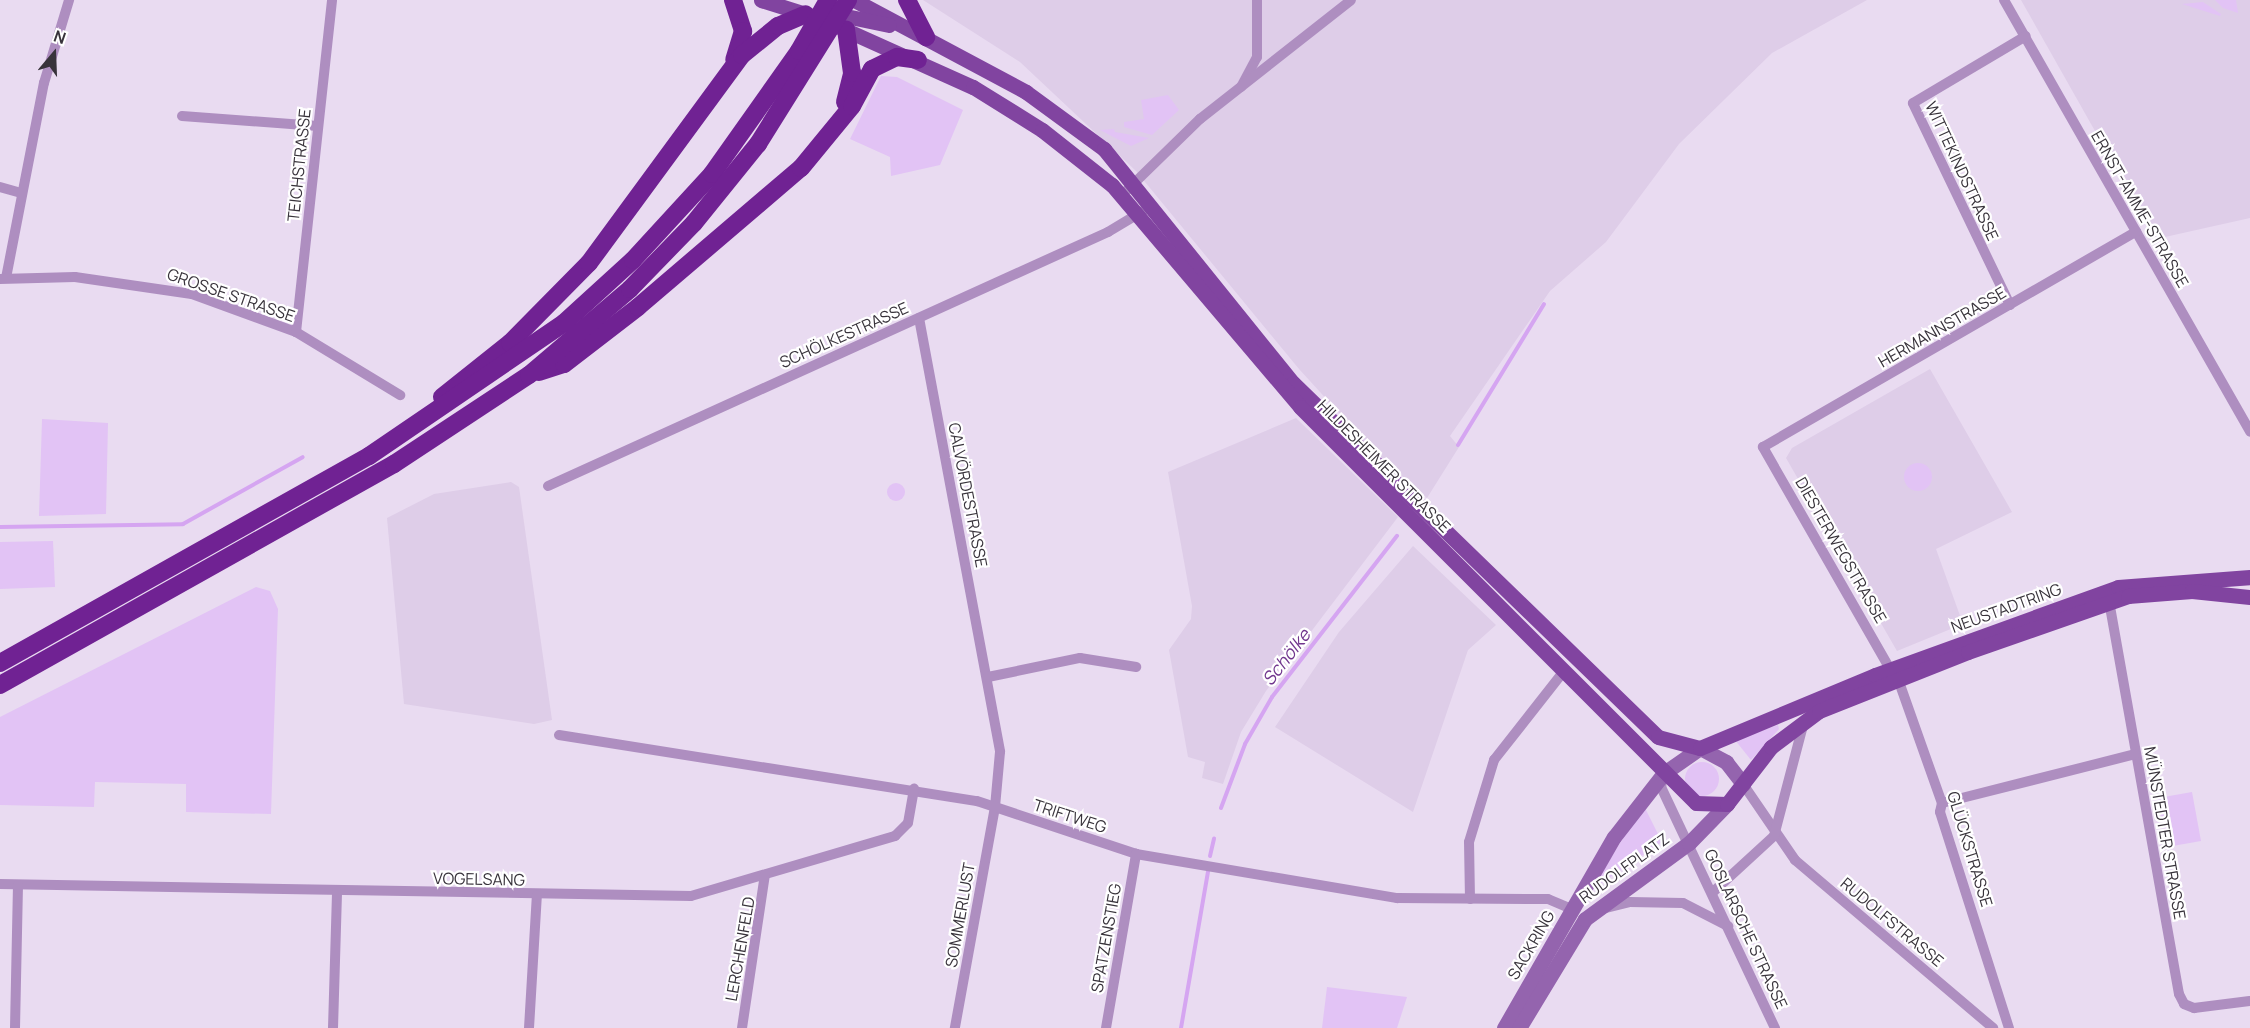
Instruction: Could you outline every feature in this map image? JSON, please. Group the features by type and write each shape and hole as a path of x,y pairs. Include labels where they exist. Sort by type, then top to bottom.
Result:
{"highway":[{"path":"727,72 743,37 733,0"},
{"path":"907,0 926,37"},
{"path":"0,663 369,456 509,366 598,293 712,174 786,70 841,8"},
{"path":"0,685 394,464 529,375 630,289 694,223 804,77 841,8"},
{"path":"832,131 852,73 841,8"},
{"path":"369,456 381,438 464,381 567,287 627,215 727,72 762,37 806,14"},
{"path":"529,375 564,364 638,307 770,196 832,131 876,65 897,57 911,56"}],"main road":[{"path":"761,0 806,14 841,8 926,37"},
{"path":"854,0 926,37"},
{"name":"HILDESHEIMER STRASSE","path":"841,8 911,56 1028,120 1144,210 1293,382 1638,722 1658,736 1700,748"},
{"name":"HILDESHEIMER STRASSE","path":"926,37 1042,102 1104,149 1134,183 1144,210 1282,388 1638,744 1664,773"},
{"name":"NEUSTADTRING","path":"1784,715 2118,587 2250,578"},
{"name":"NEUSTADTRING","path":"1805,719 1894,674 2109,601 2179,591 2250,597"},
{"name":"RUDOLFPLATZ","path":"1589,879 1664,773 1700,748 1784,715"},
{"name":"RUDOLFPLATZ","path":"1585,919 1689,843 1727,804 1771,747 1805,719"},
{"path":"1700,748 1726,762 1743,784"},
{"path":"1664,773 1696,803 1727,804"},
{"name":"SACKRING","path":"1504,1028 1589,879"},
{"name":"SACKRING","path":"1520,1028 1585,919"}],"street":[{"path":"3,279 44,83 69,0"},
{"name":"TEICHSTRASSE","path":"296,332 332,0"},
{"path":"1239,90 1257,57 1257,0"},
{"path":"1122,195 1239,90 1351,0"},
{"name":"ERNST-AMME-STRASSE","path":"2004,0 2250,432"},
{"name":"WITTEKINDSTRASSE","path":"2010,305 1913,103 2025,36"},
{"path":"182,116 318,126"},
{"path":"0,187 21,193"},
{"name":"SCHÖLKESTRASSE","path":"548,486 919,318 1144,210"},
{"name":"HERMANNSTRASSE","path":"1763,447 2136,232"},
{"name":"GROSSE STRASSE","path":"3,279 75,277 152,285 296,332 400,395"},
{"name":"CALVÖRDESTRASSE","path":"919,318 999,732 995,807"},
{"name":"DIESTERWEGSTRASSE","path":"1763,447 1894,674"},
{"name":"MÜNSTEDTER STRASSE","path":"2109,601 2179,994 2184,1004 2194,1008 2250,1001"},
{"path":"988,677 1080,658 1136,667"},
{"path":"1470,899 1469,842 1494,760 1564,671"},
{"name":"GLÜCKSTRASSE","path":"1894,674 1942,803 1940,813 2009,1028"},
{"path":"1713,892 1774,836 1805,719"},
{"name":"TRIFTWEG","path":"559,735 914,789 995,807 1136,854 1397,898 1548,899 1572,909"},
{"path":"1942,803 2135,754"},
{"name":"RUDOLFPLATZ","path":"1664,773 1661,787 1689,843"},
{"path":"1743,784 1774,836"},
{"name":"VOGELSANG","path":"0,884 691,896 895,836 908,823 914,789"},
{"name":"SOMMERLUST","path":"955,1028 995,807"},
{"name":"RUDOLFSTRASSE","path":"1774,836 1993,1028"},
{"name":"GOSLARSCHE STRASSE","path":"1689,843 1775,1028"},
{"name":"SPATZENSTIEG","path":"1106,1028 1136,854"},
{"name":"LERCHENFELD","path":"742,1028 765,874"},
{"path":"15,1028 18,885"},
{"path":"333,1028 337,891"},
{"path":"529,1028 537,895"},
{"name":"RUDOLFPLATZ","path":"1585,919 1630,902 1683,903 1728,926"}],"shaded area":[{"path":"923,0 1867,0 1772,53 1679,144 1606,242 1550,291 1450,436 1459,447 1427,498 1373,450 1299,369 1136,171 1020,62"},
{"path":"2021,0 2250,0 2250,218 2156,239"},
{"path":"2215,0 2236,0 2238,13 2223,8"},
{"path":"2203,2 2221,14 2220,16 2182,4"},
{"path":"881,76 897,77 963,110 940,165 891,176 890,157 850,139"},
{"path":"1168,95 1179,110 1152,135 1124,127 1124,122 1144,119 1141,100"},
{"path":"1114,129 1115,132 1149,138 1131,146 1100,130"},
{"path":"1930,369 2012,512 1936,549 1963,624 1897,651 1786,458 1792,448"},
{"path":"1296,418 1398,517 1266,691 1241,732 1223,784 1202,778 1205,762 1188,757 1169,650 1191,619 1192,606 1168,472"},
{"path":"42,419 108,423 106,514 39,516"},
{"path":"1918,463 1928,467 1932,477 1928,487 1918,491 1908,487 1904,477 1908,467"},
{"path":"511,482 519,487 552,720 534,724 404,704 387,518 434,494"},
{"path":"896,483 902,486 905,492 902,498 896,501 890,498 887,492 890,486"},
{"path":"53,541 55,587 0,589 0,542"},
{"path":"1413,546 1496,625 1468,650 1413,812 1275,727 1339,632"},
{"path":"256,587 270,591 278,609 271,814 186,812 186,784 95,782 94,807 0,805 0,717"},
{"path":"1778,725 1779,729 1751,760 1735,740"},
{"path":"1702,762 1714,767 1719,779 1714,791 1702,796 1690,791 1685,779 1690,767"},
{"path":"2192,792 2201,841 2167,847 2158,798"},
{"path":"1645,808 1662,842 1591,890 1625,835"},
{"path":"1327,987 1407,997 1397,1028 1322,1028"}],"waterway":[{"name":"Schölke","path":"1458,445 1544,304"},
{"path":"0,527 183,524 303,457"},
{"name":"Schölke","path":"1221,808 1245,744 1272,697 1397,536"},
{"name":"Schölke","path":"1210,856 1214,838"},
{"name":"Schölke","path":"1181,1028 1208,871"}]}
